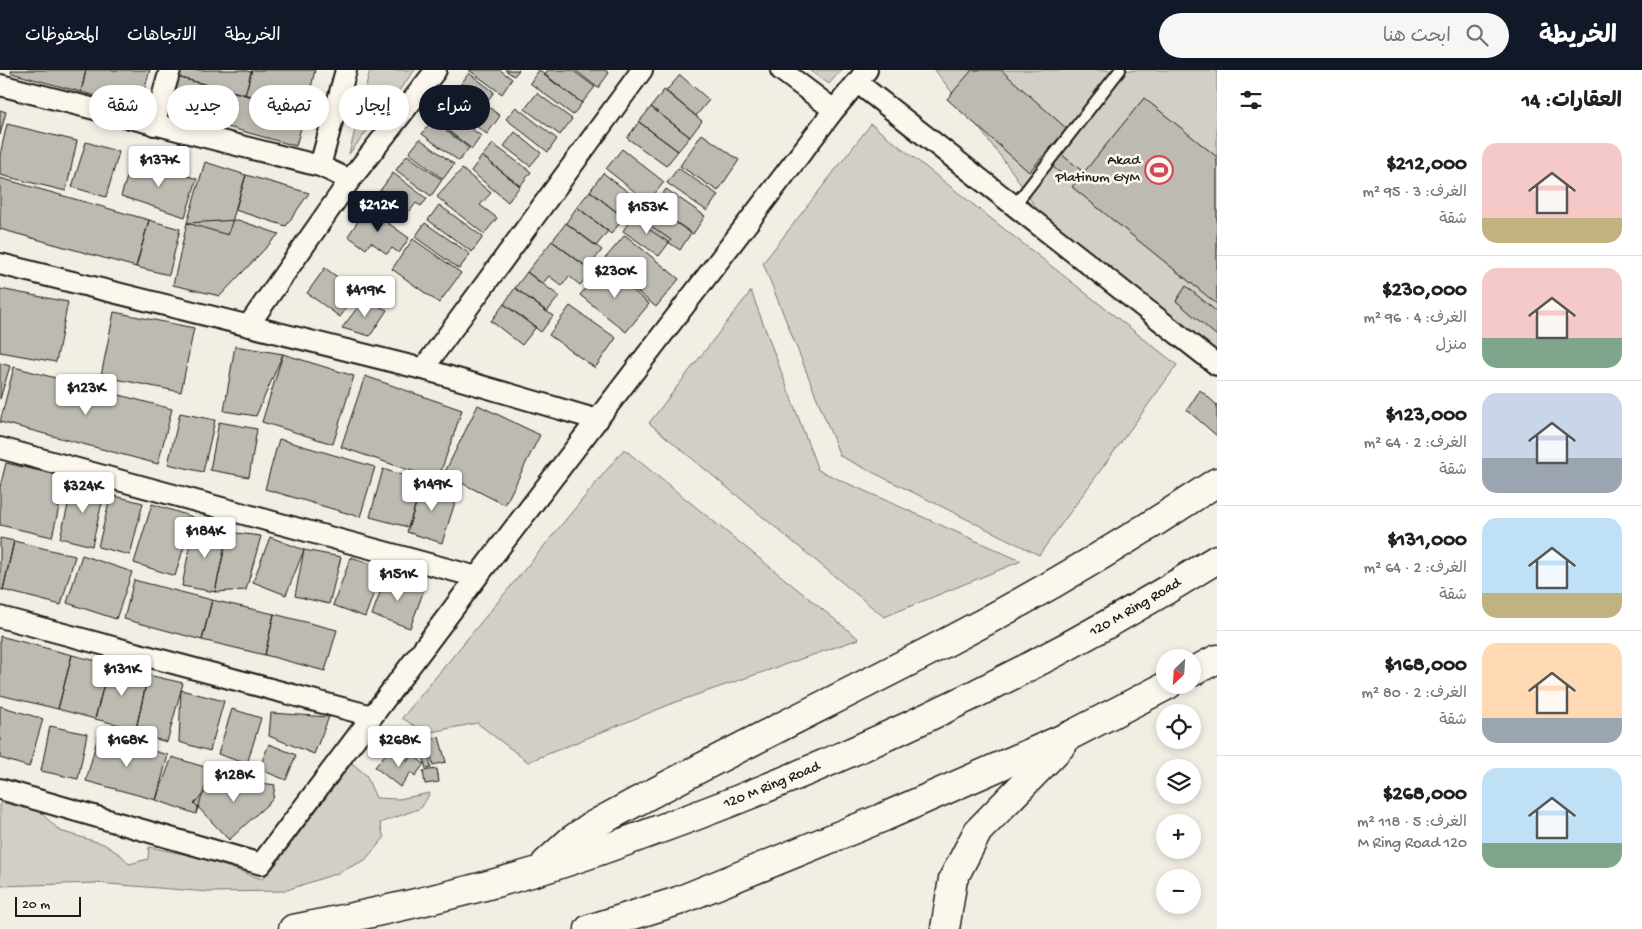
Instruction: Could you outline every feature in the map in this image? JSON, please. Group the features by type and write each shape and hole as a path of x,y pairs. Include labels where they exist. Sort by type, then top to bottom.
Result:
{"highway":[{"path":"539,870 564,846 590,827 943,645 1016,605 1087,564 1217,482"},
{"name":"120 M Ring Road","path":"293,929 398,908 539,870 656,830 758,792 901,730 1040,661 1175,585 1217,559"},
{"path":"588,929 678,902 884,817 1073,734 1156,691"},
{"path":"945,929 953,879 978,831 1073,734"}],"street":[{"path":"157,115 170,70"},
{"path":"320,166 346,70"},
{"path":"248,326 350,180 436,70"},
{"path":"423,369 642,70"},
{"path":"781,70 834,110"},
{"path":"0,790 261,864 834,110 862,77 1014,206 1217,365"},
{"path":"0,85 89,108"},
{"path":"157,126 320,166 350,180"},
{"path":"0,264 423,369 598,420"},
{"path":"0,448 478,577"},
{"path":"0,617 372,716"}],"lane":[{"path":"1014,206 1120,70"}],"shaded area":[{"path":"370,70 415,70 403,85 366,85"},
{"path":"810,70 841,70 829,84"},
{"path":"935,70 1217,70 1217,350 1039,213 1014,174"},
{"path":"871,124 1177,365 1039,555 840,456 763,263"},
{"path":"355,130 368,130 349,154"},
{"path":"751,291 818,470 1021,561 884,617 649,423"},
{"path":"624,449 859,639 676,702 528,762 477,723 426,733 402,718"},
{"path":"352,763 366,775 376,798 399,799 430,793 421,808 380,823 384,838 365,860 338,873 284,891 208,892 96,883 0,886 0,802 38,810 60,831 104,844 122,856 129,864 148,859 149,847 202,858 262,879 273,868"}],"building":[{"path":"12,70 86,70 81,92 11,73"},
{"path":"86,70 150,70 146,85 89,85 89,94 81,92"},
{"path":"179,70 244,70 251,72 245,95 239,93 239,85 207,85 177,77"},
{"path":"252,70 315,70 312,85 249,85 249,96 245,95"},
{"path":"469,70 500,70 512,79 502,94"},
{"path":"505,70 519,70 514,76"},
{"path":"539,70 582,103 573,115 530,83"},
{"path":"548,70 572,70 595,87 582,103 544,75"},
{"path":"575,70 605,70 609,73 598,88"},
{"path":"972,70 1001,70 1067,129 1029,172 947,99"},
{"path":"469,73 485,85 460,85"},
{"path":"680,75 709,100 696,116 666,91"},
{"path":"177,77 208,85 175,85"},
{"path":"490,89 494,92 490,97"},
{"path":"664,90 702,121 690,137 651,107"},
{"path":"239,93 249,95 249,130 300,130 296,146 238,130"},
{"path":"537,93 572,119 560,135 525,109"},
{"path":"1144,98 1217,157 1217,304 1072,187"},
{"path":"516,107 557,139 548,152 506,119"},
{"path":"651,107 690,137 678,151 639,122"},
{"path":"490,108 500,116 490,130"},
{"path":"0,110 6,112 0,135"},
{"path":"639,122 678,151 666,166 627,138"},
{"path":"7,124 77,141 66,191 0,175 0,155"},
{"path":"425,130 445,130 469,148 459,161 422,134"},
{"path":"447,130 473,130 481,136 472,149"},
{"path":"482,130 490,130 487,134"},
{"path":"515,132 541,153 530,166 504,146"},
{"path":"702,134 739,160 718,191 680,166"},
{"path":"420,139 454,164 443,179 409,153"},
{"path":"86,142 119,152 106,197 72,187"},
{"path":"493,144 531,172 520,186 482,156"},
{"path":"622,149 664,182 648,202 606,169"},
{"path":"1061,154 1081,170 1071,182 1052,166"},
{"path":"407,155 442,180 431,196 396,170"},
{"path":"482,156 520,186 508,202 471,171"},
{"path":"133,158 197,179 185,217 121,196"},
{"path":"205,162 246,175 228,235 187,223"},
{"path":"678,168 718,195 707,211 667,183"},
{"path":"462,169 491,193 480,205 497,218 484,234 437,197"},
{"path":"393,173 427,199 421,206 416,203 403,220 392,212 389,216 371,203"},
{"path":"603,173 641,202 627,220 590,191"},
{"path":"246,175 309,193 286,226 235,210"},
{"path":"0,178 149,220 136,267 0,229"},
{"path":"666,189 705,216 693,234 654,207"},
{"path":"590,191 624,218 611,234 577,207"},
{"path":"439,205 483,237 472,252 428,220"},
{"path":"577,207 608,231 596,246 566,223"},
{"path":"367,208 409,238 399,253 392,248 387,254 371,242 366,249 348,236"},
{"path":"656,209 691,233 680,250 644,226"},
{"path":"634,214 671,240 659,256 623,231"},
{"path":"149,220 180,229 169,275 136,267"},
{"path":"238,220 279,234 220,296 173,285 187,223"},
{"path":"425,223 470,254 459,269 415,237"},
{"path":"566,223 602,250 588,268 552,241"},
{"path":"625,235 679,279 656,307 602,262"},
{"path":"413,239 461,273 439,303 392,269"},
{"path":"552,241 592,271 580,285 569,276 562,286 549,276 542,284 527,272"},
{"path":"604,266 649,304 626,332 580,295"},
{"path":"325,268 358,292 340,317 307,293"},
{"path":"527,272 559,296 547,312 515,288"},
{"path":"1186,286 1217,312 1217,336 1176,301"},
{"path":"515,288 553,316 541,332 504,304"},
{"path":"0,289 68,302 56,362 0,352"},
{"path":"364,299 387,310 370,336 342,328"},
{"path":"504,304 536,327 522,345 491,321"},
{"path":"570,306 616,338 595,368 549,335"},
{"path":"114,312 194,328 181,392 101,376"},
{"path":"235,346 283,354 256,416 224,411"},
{"path":"283,354 354,376 333,444 262,422"},
{"path":"0,363 10,366 0,399"},
{"path":"14,367 172,409 158,464 0,422"},
{"path":"365,376 462,410 438,480 341,447"},
{"path":"1200,390 1217,405 1217,436 1187,410"},
{"path":"478,405 540,435 505,505 444,474"},
{"path":"180,413 215,420 203,472 168,464"},
{"path":"219,422 257,429 249,477 210,470"},
{"path":"279,439 375,467 360,517 265,489"},
{"path":"6,463 66,477 52,537 0,525 0,487"},
{"path":"383,469 423,482 408,527 370,517"},
{"path":"74,481 105,489 92,546 60,538"},
{"path":"423,482 458,493 442,543 407,532"},
{"path":"111,495 143,503 130,555 98,547"},
{"path":"152,504 193,517 175,576 134,563"},
{"path":"194,525 228,532 215,592 182,586"},
{"path":"228,532 261,536 246,590 215,592"},
{"path":"270,537 304,550 286,595 253,582"},
{"path":"0,538 14,541 3,590 0,589"},
{"path":"14,541 75,556 61,605 3,590"},
{"path":"304,550 341,557 329,604 295,596"},
{"path":"82,555 132,572 116,619 67,603"},
{"path":"351,557 383,568 365,617 333,605"},
{"path":"386,576 424,590 410,628 372,615"},
{"path":"134,580 212,600 202,640 124,619"},
{"path":"212,600 274,614 265,655 202,640"},
{"path":"274,614 337,630 325,671 265,655"},
{"path":"0,636 72,655 58,709 0,695"},
{"path":"72,655 109,664 95,719 58,709"},
{"path":"109,664 148,675 136,729 95,719"},
{"path":"148,675 183,683 167,742 134,733"},
{"path":"181,690 224,701 210,751 179,742"},
{"path":"0,706 43,719 29,767 0,758"},
{"path":"232,709 261,718 247,764 218,754"},
{"path":"271,713 329,717 314,754 269,736"},
{"path":"50,726 87,734 78,779 41,771"},
{"path":"401,729 420,743 407,760 388,746"},
{"path":"98,736 168,755 156,800 86,781"},
{"path":"439,737 446,762 433,765 427,740"},
{"path":"426,742 431,768 426,769 421,743"},
{"path":"269,744 296,755 286,780 259,769"},
{"path":"389,750 406,763 413,755 424,764 415,776 411,772 400,787 375,767"},
{"path":"172,757 211,769 196,814 156,800"},
{"path":"437,769 439,782 425,784 423,771"},
{"path":"221,777 275,785 273,799 229,840 194,803"}],"place":[{"name":"Akad Platinum GYM","path":"1159,170"}]}
